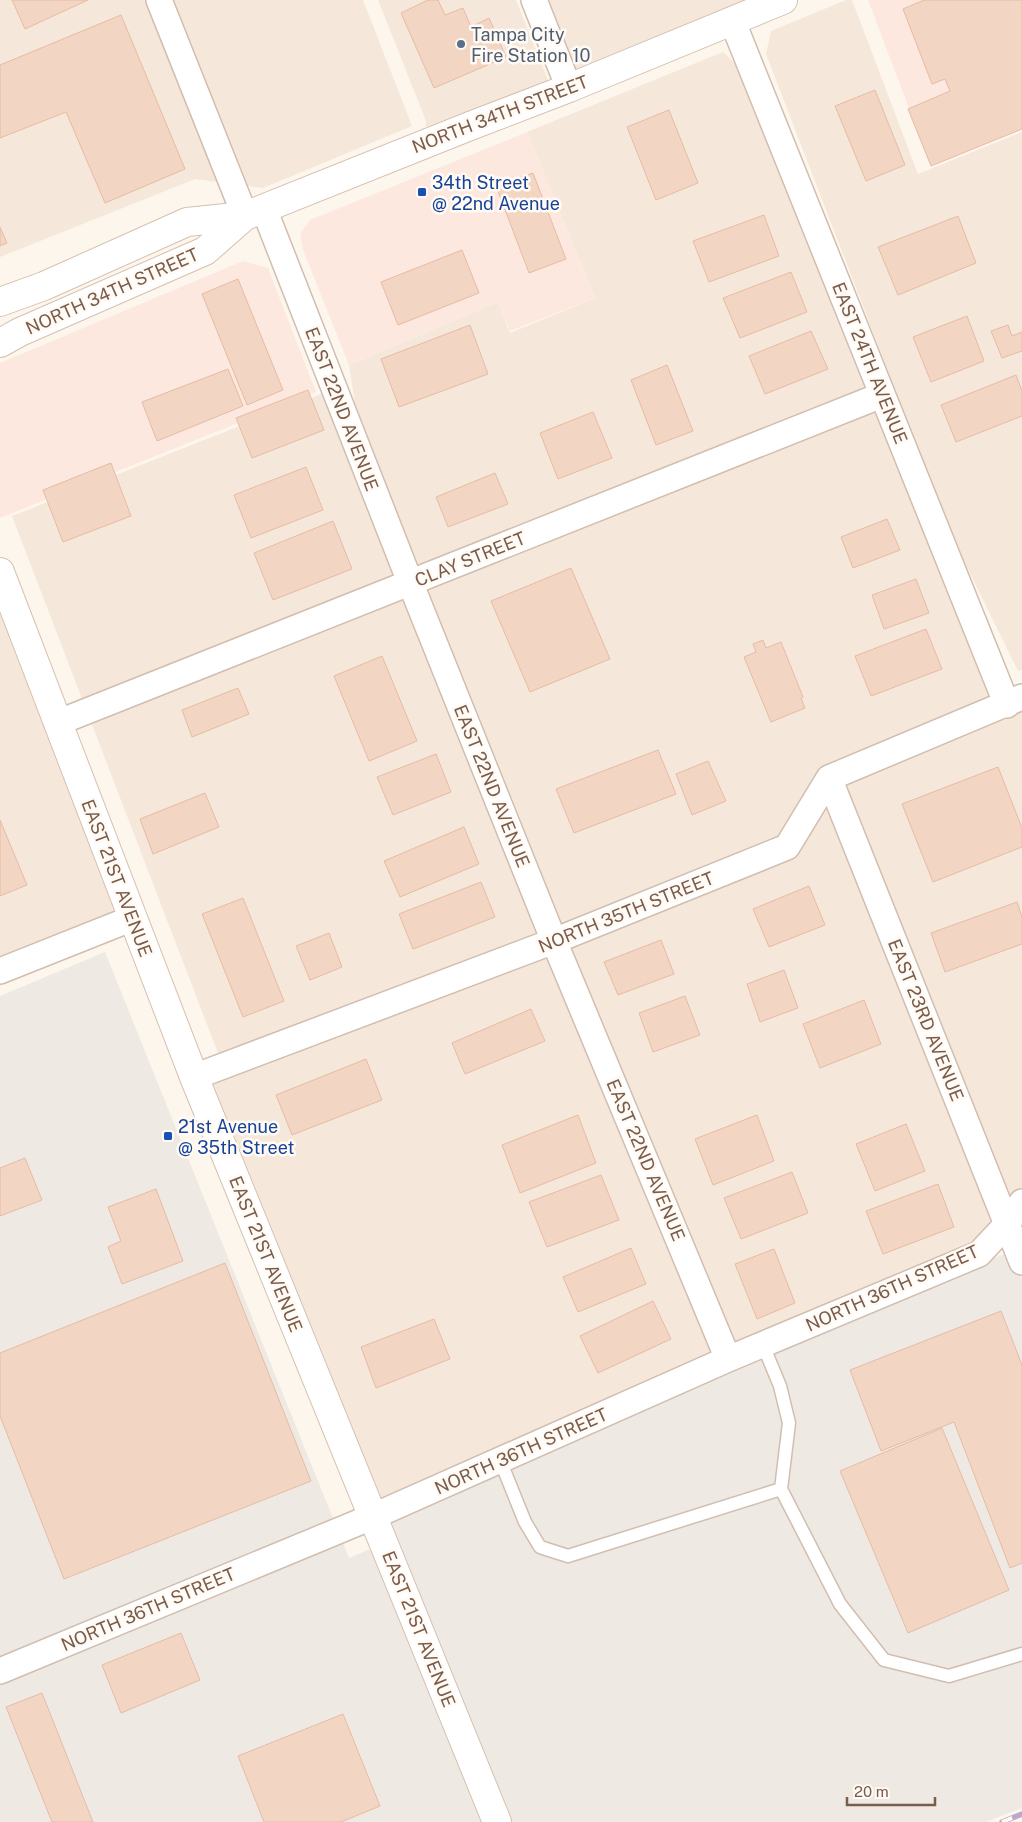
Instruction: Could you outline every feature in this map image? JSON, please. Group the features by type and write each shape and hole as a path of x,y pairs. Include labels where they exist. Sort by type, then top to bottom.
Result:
{"street":[{"name":"EAST 22ND AVENUE","path":"159,0 255,212 410,582 554,941 728,1359"},
{"path":"534,0 569,88"},
{"name":"NORTH 34TH STREET","path":"0,302 44,286 187,222 255,212 569,88 783,0"},
{"name":"EAST 24TH AVENUE","path":"732,20 882,395 1014,701"},
{"name":"NORTH 34TH STREET","path":"0,343 20,332 205,251 255,212"},
{"name":"CLAY STREET","path":"57,723 882,395"},
{"name":"EAST 21ST AVENUE","path":"0,572 194,1077 497,1822"},
{"path":"829,778 1014,701"},
{"name":"NORTH 35TH STREET","path":"194,1077 554,941 787,847 829,778"},
{"name":"EAST 23RD AVENUE","path":"829,778 1022,1262"},
{"path":"0,971 133,918"},
{"name":"NORTH 36TH STREET","path":"0,1671 374,1516 728,1359 979,1254 1007,1224 1022,1202"}],"lane":[{"path":"762,1345 780,1386 789,1423 781,1490 840,1604 884,1660 949,1676 1022,1654"},
{"path":"500,1460 525,1522 540,1547 568,1556 781,1490"}],"shaded area":[{"path":"0,0 363,0 412,126 263,188 195,179 0,257"},
{"path":"378,0 516,0 548,80 426,127 426,121"},
{"path":"542,0 772,0 578,78"},
{"path":"846,0 852,0 918,174 1022,132 1022,670 1018,671 951,535 766,54 771,31"},
{"path":"868,0 1022,0 1022,118 927,156"},
{"path":"723,52 743,71 879,391 414,575 362,448 349,365 498,302 510,333 595,298 527,132"},
{"path":"527,132 595,298 510,331 498,302 349,365 303,250 300,234 310,220"},
{"path":"243,261 268,268 316,392 0,518 0,363"},
{"path":"331,390 408,581 882,398 1010,697 837,767 785,844 221,1061 12,516"},
{"path":"0,589 126,914 0,965"},
{"path":"1022,709 1022,1193 1004,1199 838,786"},
{"path":"829,787 1002,1231 379,1506 200,1077 790,846"},
{"path":"105,952 349,1558 396,1538 388,1519 698,1381 1011,1251 1022,1279 1022,1808 986,1822 0,1822 0,996"}],"building":[{"path":"12,0 88,0 25,29"},
{"path":"428,0 438,0 445,15 463,8 471,27 489,18 506,57 434,88 401,13"},
{"path":"924,0 1022,0 1022,129 931,166 908,109 950,91 945,79 932,84 903,9"},
{"path":"121,15 185,169 105,203 66,112 0,138 0,65"},
{"path":"875,90 905,165 866,181 835,106"},
{"path":"669,110 698,183 656,200 627,127"},
{"path":"533,173 566,259 529,273 496,186"},
{"path":"764,215 779,256 709,282 693,241"},
{"path":"958,216 976,263 898,295 878,247"},
{"path":"0,227 7,243 0,246"},
{"path":"462,250 479,293 398,325 381,282"},
{"path":"791,272 807,312 740,338 723,298"},
{"path":"238,279 283,390 247,405 202,294"},
{"path":"967,316 984,361 931,382 913,337"},
{"path":"470,325 488,374 399,407 381,359"},
{"path":"1008,325 1012,336 1022,332 1022,351 1002,358 991,331"},
{"path":"811,331 828,369 765,394 749,356"},
{"path":"667,365 693,431 656,445 631,380"},
{"path":"228,369 243,406 157,441 142,402"},
{"path":"1016,375 1022,391 1022,416 956,442 941,405"},
{"path":"308,390 324,430 252,458 236,418"},
{"path":"593,412 612,458 558,479 540,433"},
{"path":"111,463 131,516 63,542 43,490"},
{"path":"306,467 323,510 251,538 234,495"},
{"path":"495,473 508,504 448,527 436,497"},
{"path":"887,519 900,550 853,568 841,537"},
{"path":"333,521 352,569 273,600 254,553"},
{"path":"571,568 610,659 530,692 491,601"},
{"path":"916,579 929,613 884,629 872,595"},
{"path":"926,629 942,669 871,696 855,656"},
{"path":"763,640 766,648 781,642 803,697 801,698 805,708 771,722 744,657 756,652 753,644"},
{"path":"382,656 417,741 369,761 334,676"},
{"path":"238,688 249,714 192,737 182,710"},
{"path":"658,750 676,794 574,833 556,789"},
{"path":"436,754 451,792 393,815 377,777"},
{"path":"708,761 726,801 692,815 676,774"},
{"path":"998,767 1022,828 1022,847 933,882 902,804"},
{"path":"205,793 219,827 153,854 140,819"},
{"path":"0,820 27,885 0,896"},
{"path":"464,827 479,864 400,897 384,861"},
{"path":"481,882 495,917 413,949 399,914"},
{"path":"809,886 825,925 769,947 753,909"},
{"path":"243,898 284,1001 243,1017 202,914"},
{"path":"1017,902 1022,917 1022,944 945,972 931,933"},
{"path":"329,933 342,967 310,980 296,946"},
{"path":"661,940 674,974 618,995 604,962"},
{"path":"784,970 798,1008 760,1022 747,984"},
{"path":"685,996 700,1035 653,1052 639,1013"},
{"path":"864,1000 881,1044 820,1068 803,1024"},
{"path":"531,1009 545,1041 465,1074 452,1043"},
{"path":"366,1059 382,1100 292,1135 276,1095"},
{"path":"578,1115 596,1163 520,1193 502,1145"},
{"path":"757,1115 774,1161 713,1185 695,1139"},
{"path":"906,1124 925,1171 875,1191 856,1144"},
{"path":"25,1158 42,1200 0,1216 0,1168"},
{"path":"792,1172 808,1213 741,1239 724,1198"},
{"path":"601,1175 619,1220 547,1247 529,1202"},
{"path":"938,1184 954,1227 883,1254 866,1211"},
{"path":"156,1189 183,1261 122,1284 108,1247 121,1241 108,1207"},
{"path":"631,1248 646,1284 578,1312 563,1277"},
{"path":"774,1249 795,1303 757,1319 735,1264"},
{"path":"225,1263 311,1481 64,1579 0,1416 0,1353"},
{"path":"653,1301 671,1339 598,1373 580,1336"},
{"path":"1001,1311 1022,1365 1022,1563 1010,1568 954,1422 881,1451 850,1370"},
{"path":"434,1319 450,1359 376,1388 361,1347"},
{"path":"942,1428 1009,1590 908,1633 840,1471"},
{"path":"181,1633 200,1680 121,1713 102,1665"},
{"path":"42,1693 93,1822 52,1822 6,1707"},
{"path":"343,1714 380,1806 341,1822 264,1822 238,1756"}],"railway":[{"path":"1002,1822 1022,1814"}],"place":[{"name":"Tampa City Fire Station 10","path":"461,44"},
{"name":"34th Street @ 22nd Avenue","path":"422,192"},
{"name":"21st Avenue @ 35th Street","path":"168,1136"}]}
